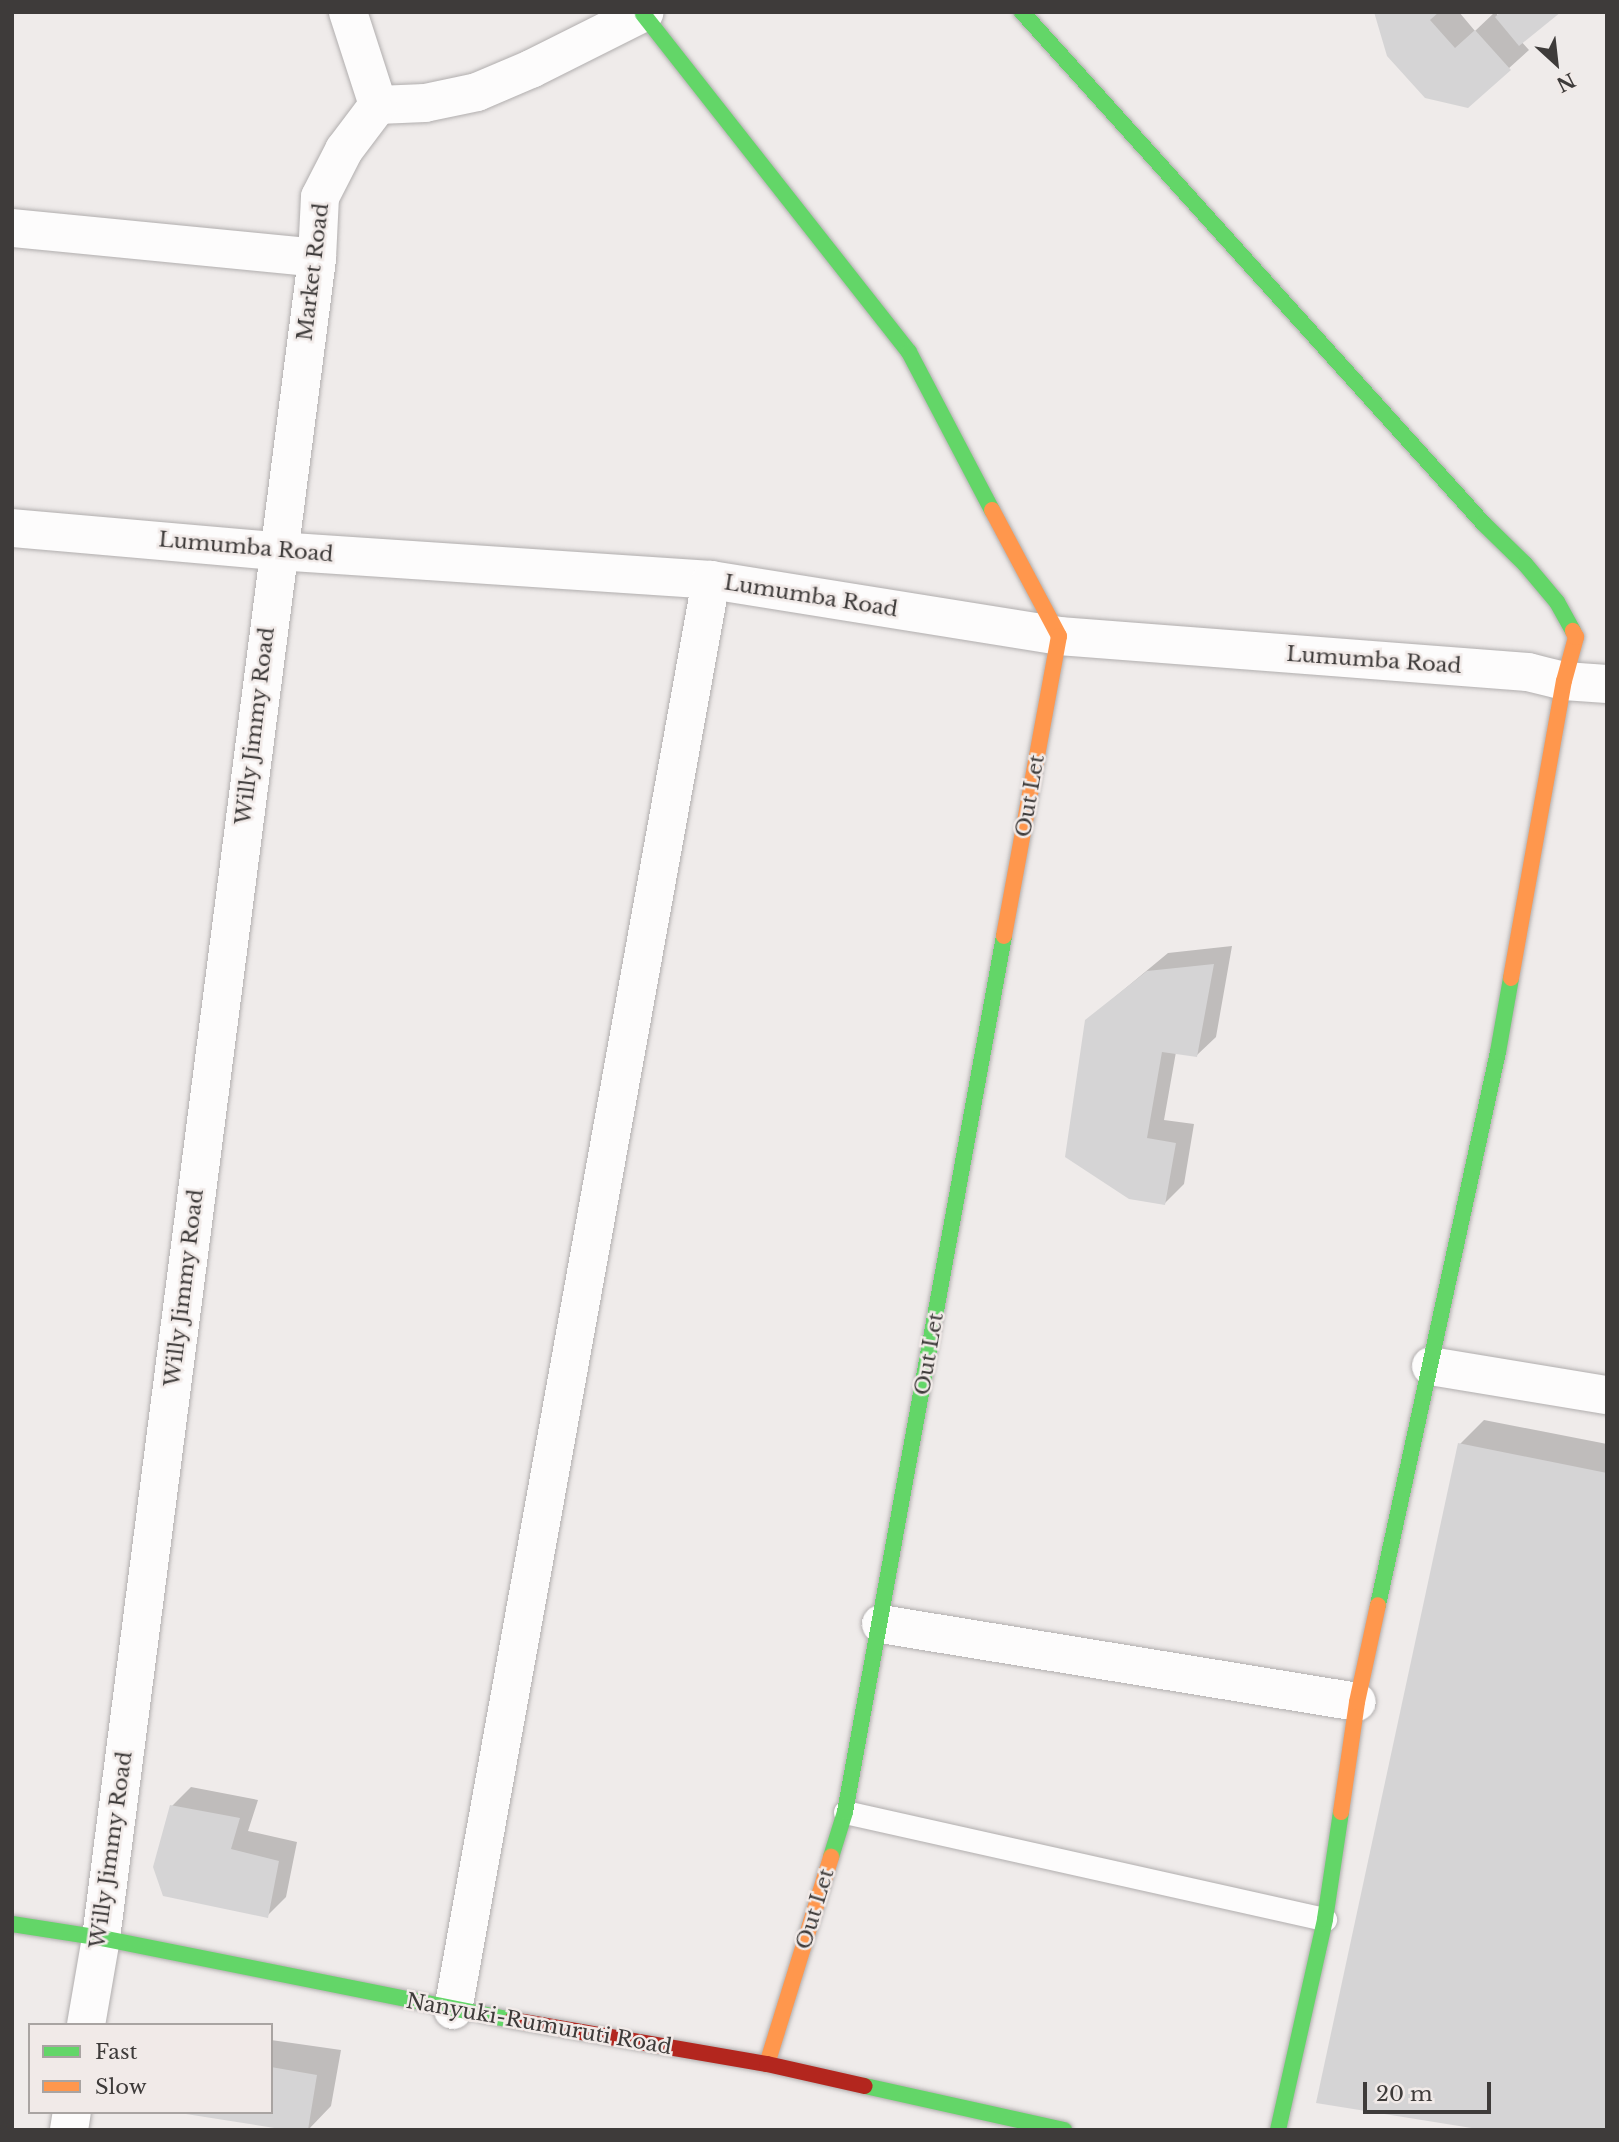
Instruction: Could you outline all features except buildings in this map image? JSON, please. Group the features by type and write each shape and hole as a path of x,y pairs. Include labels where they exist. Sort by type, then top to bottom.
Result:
{"street":[{"path":"348,12 377,104 425,103 477,92 644,13 909,352 1059,636"},
{"path":"1021,12 1557,602 1576,636 1564,681 1498,1052 1357,1702 1325,1919 1278,2130"},
{"name":"Market Road","path":"277,551 317,258 320,197 344,150 377,104"},
{"path":"12,228 317,258"},
{"name":"Lumumba Road","path":"12,528 277,551 711,580 1059,636 1528,672 1564,681 1607,684"},
{"name":"Willy Jimmy Road","path":"86,2023 101,1938 277,551"},
{"path":"453,2010 711,580"},
{"name":"Out Let","path":"767,2064 845,1812 1059,636"},
{"path":"1431,1366 1607,1395"},
{"path":"881,1624 1357,1702"},
{"name":"Nanyuki-Rumuruti Road","path":"12,1924 101,1938 453,2010 767,2064 1064,2130"}],"lane":[{"path":"845,1812 1325,1919"}],"traffic: fast":[{"path":"1022,12 1483,523 1525,564 1557,602 1573,631"},
{"path":"643,14 909,352 992,510"},
{"path":"831,1857 845,1812 1004,936"},
{"path":"1378,1605 1498,1052 1511,978"},
{"path":"1278,2130 1325,1919 1341,1812"},
{"path":"12,1924 101,1938 512,2020"},
{"path":"865,2086 1064,2130"}],"traffic: slow":[{"path":"992,510 1059,636 1004,936"},
{"path":"1511,978 1564,681 1576,637 1573,631"},
{"path":"1341,1812 1357,1702 1378,1605"},
{"path":"767,2064 831,1857"}],"traffic: jam":[{"path":"512,2020 767,2064 865,2086"}]}
